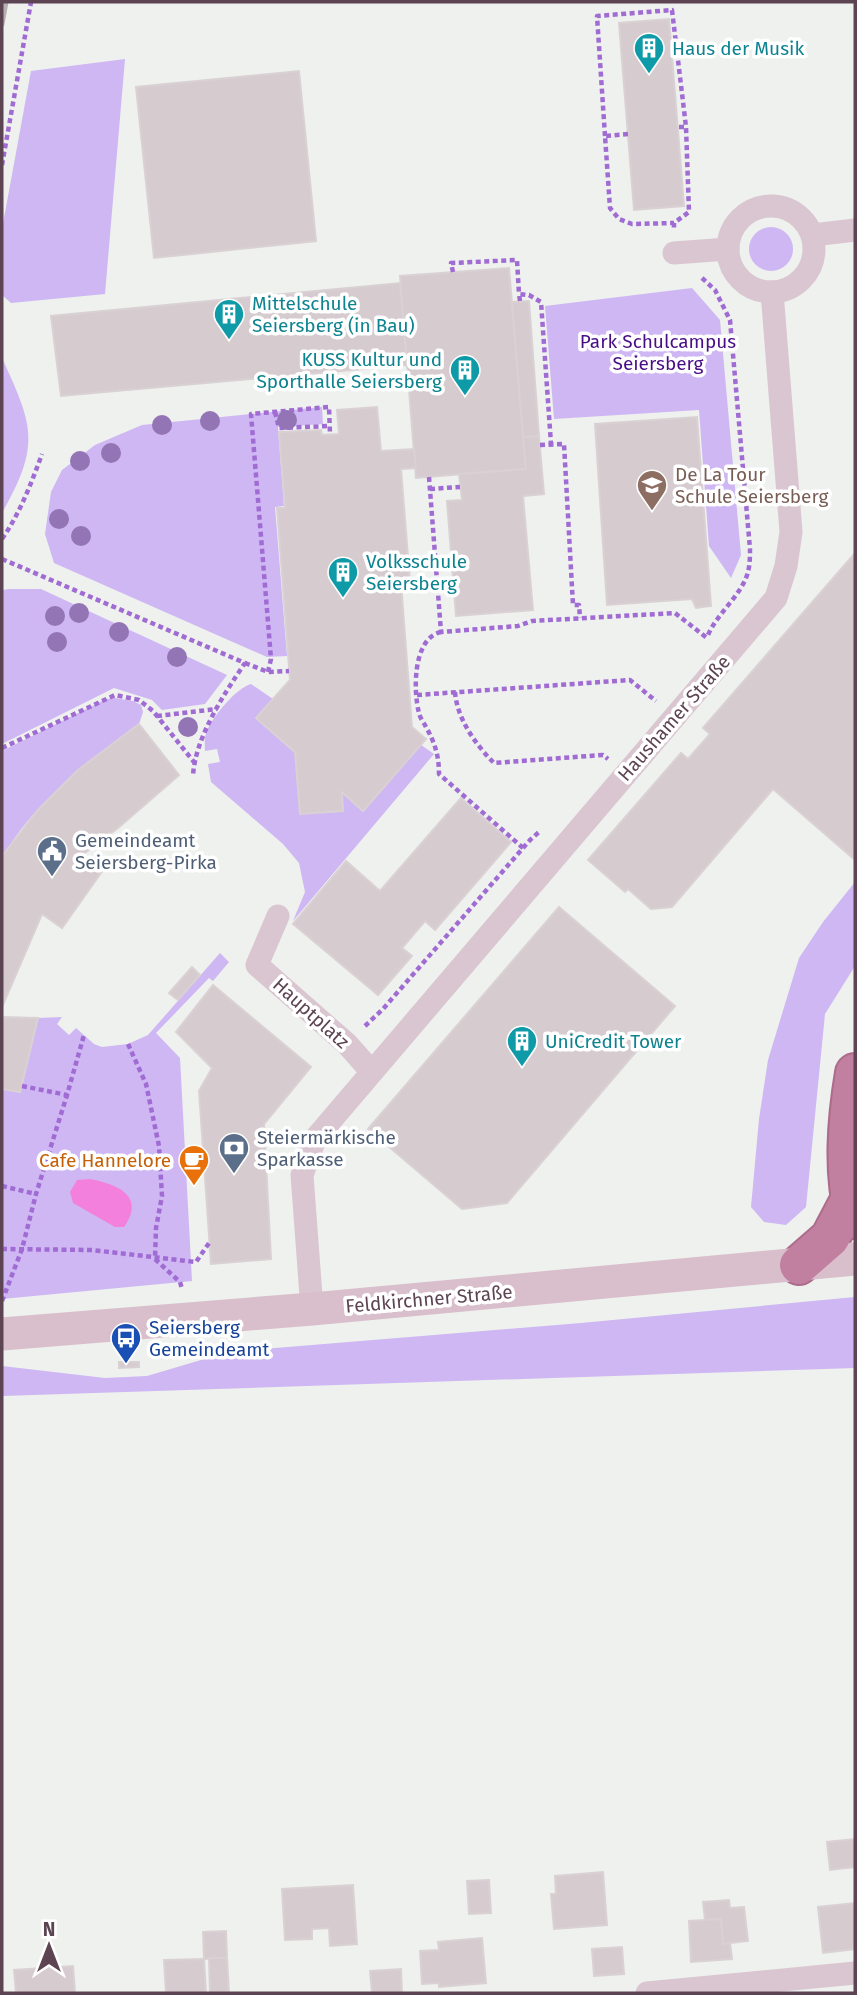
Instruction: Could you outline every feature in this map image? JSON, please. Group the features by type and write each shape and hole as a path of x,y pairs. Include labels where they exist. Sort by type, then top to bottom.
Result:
{"highway":[{"path":"799,1265 830,1238 853,1210 848,1139 855,1073"}],"main road":[{"name":"Feldkirchner Straße","path":"2,1334 312,1309 855,1259"}],"street":[{"path":"757,208 784,208 806,223 813,235 813,262 807,274 797,284 772,292 758,290 746,285 736,275 730,263 730,236 736,224 757,208"},
{"path":"813,235 855,230"},
{"path":"674,253 728,250"},
{"name":"Haushamer Straße","path":"312,1309 302,1175 315,1139 776,598 786,566 791,532 772,292"},
{"name":"Hauptplatz","path":"278,916 257,965 347,1044 371,1071"},
{"path":"647,1993 855,1973"}],"path":[{"path":"2,165 31,2"},
{"path":"673,10 686,127 689,212 674,223 632,224 619,219 610,208 605,136 596,33 597,16 673,10"},
{"path":"678,127 686,127"},
{"path":"605,136 628,134"},
{"path":"523,848 439,774 439,755 419,716 416,667 426,641 432,634 441,632 519,626 532,621 676,612 707,638 713,623 739,590 748,573 750,548 730,320 715,290 674,253 674,223"},
{"path":"453,272 452,263 517,260 520,301"},
{"path":"519,294 529,295 541,302 551,444"},
{"path":"268,672 271,659 251,414 329,407 330,421 330,434 330,425 317,426 292,428 279,428 275,412"},
{"path":"540,444 564,444 573,605 579,605 580,618"},
{"path":"2,539 30,487 42,454"},
{"path":"429,477 441,632"},
{"path":"430,489 460,487"},
{"path":"2,559 244,663 268,672 289,671"},
{"path":"193,776 194,762 214,713 244,663"},
{"path":"409,680 416,679"},
{"path":"417,695 630,680 662,705"},
{"path":"455,692 456,704 479,748 494,763 603,755 615,763"},
{"path":"2,748 115,695 139,700 157,716 194,762"},
{"path":"157,716 218,709"},
{"path":"412,716 419,716"},
{"path":"2,1301 22,1248 85,1035"},
{"path":"128,1044 150,1100 159,1146 162,1196 156,1228 155,1259 180,1282 182,1289"},
{"path":"22,1086 67,1095"},
{"path":"47,1164 75,1167 158,1160"},
{"path":"2,1186 36,1194"},
{"path":"2,1250 22,1248 92,1251 196,1262 209,1243"},
{"path":"2,1278 9,1282"}],"green space":[{"path":"125,59 105,294 11,303 2,295 2,229 31,71"},
{"path":"771,227 787,233 793,249 787,265 771,271 755,265 749,249 755,233"},
{"name":"Park Schulcampus Seiersberg","path":"692,288 720,320 741,555 731,578 709,546 699,410 554,419 545,306"},
{"path":"2,358 21,401 28,435 23,469 2,513"},
{"path":"322,407 323,424 278,427 284,506 275,507 287,656 267,657 54,563 45,534 51,492 62,470 95,445 142,425"},
{"path":"41,589 227,675 205,704 162,710 152,700 114,688 2,744 2,590"},
{"path":"251,684 273,699 256,719 295,753 300,814 342,793 363,812 421,745 434,754 293,921 305,892 299,863 283,844 211,782 208,764 220,762 217,749 205,751 205,736 213,720 231,698"},
{"path":"115,698 141,705 143,712 139,724 63,784 30,818 2,858 2,751 106,699"},
{"path":"855,882 855,966 825,1014 806,1207 786,1225 764,1222 751,1207 759,1119 768,1060 799,958"},
{"path":"220,953 229,962 213,981 209,978 156,1033 180,1058 192,1281 2,1299 2,1089 21,1091 38,1018 62,1017 57,1024 69,1035 76,1028 94,1044 102,1047 128,1044 148,1035"},
{"path":"855,1297 855,1368 2,1396 2,1366 105,1378 147,1376 228,1352"}],"shaded area":[{"path":"90,1179 118,1188 130,1200 130,1216 124,1227 115,1227 73,1203 70,1192 77,1180"}],"building":[{"name":"Haus der Musik","path":"669,19 684,206 634,210 619,23"},
{"path":"299,71 316,241 154,258 136,87"},
{"name":"KUSS Kultur und Sporthalle Seiersberg","path":"509,268 526,469 416,478 400,276"},
{"name":"Mittelschule Seiersberg (in Bau)","path":"400,283 407,365 61,396 51,316"},
{"path":"529,301 539,436 523,437 512,302"},
{"name":"Volksschule Seiersberg","path":"377,407 381,451 414,449 416,468 401,469 410,582 401,583 412,727 426,739 363,811 342,792 343,811 300,814 295,752 256,718 290,680 277,508 285,508 279,432 321,430 322,435 339,434 337,410"},
{"name":"De La Tour Schule Seiersberg","path":"697,417 711,606 696,608 692,599 607,605 595,424"},
{"path":"539,436 544,494 523,496 533,610 456,616 447,501 462,500 459,474 526,469 523,437"},
{"path":"855,553 855,860 773,789 672,907 651,909 628,889 625,892 588,860 681,753 688,759 710,734 703,728"},
{"path":"139,724 179,775 82,855 103,870 62,928 42,914 2,1007 2,856 38,810 78,770"},
{"path":"461,798 511,842 435,930 425,921 402,948 412,956 378,995 293,924 346,861 380,891"},
{"name":"UniCredit Tower","path":"559,907 675,1006 507,1203 462,1209 368,1129"},
{"path":"192,967 200,975 178,1000 169,993"},
{"path":"213,985 311,1067 264,1124 271,1259 211,1264 199,1091 212,1068 176,1032"},
{"path":"2,1017 38,1018 20,1092 2,1089"},
{"path":"119,1362 139,1362 139,1367 119,1368"},
{"path":"855,1839 855,1867 830,1870 827,1842"},
{"path":"603,1872 607,1925 554,1929 551,1894 556,1894 555,1876"},
{"path":"489,1880 491,1913 469,1914 467,1881"},
{"path":"353,1885 357,1944 330,1946 329,1928 312,1929 312,1939 285,1940 282,1889"},
{"path":"729,1900 730,1908 744,1907 748,1941 723,1944 721,1919 705,1920 703,1902"},
{"path":"855,1903 855,1949 823,1953 818,1907"},
{"path":"721,1919 723,1944 730,1943 732,1959 691,1962 689,1921"},
{"path":"226,1931 227,1958 204,1959 203,1932"},
{"path":"482,1938 486,1983 439,1987 439,1983 422,1984 420,1951 439,1950 438,1942"},
{"path":"622,1947 624,1974 594,1976 592,1949"},
{"path":"209,1958 227,1958 229,1993 210,1993"},
{"path":"204,1959 206,1993 166,1993 164,1960"},
{"path":"73,1966 75,1993 16,1993 14,1970"},
{"path":"401,1969 402,1993 372,1993 370,1971"}],"railway":[{"path":"2,24 6,2"}],"place":[{"name":"Haus der Musik","path":"649,75"},
{"name":"Mittelschule Seiersberg (in Bau)","path":"229,341"},
{"name":"KUSS Kultur und Sporthalle Seiersberg","path":"465,397"},
{"name":"De La Tour Schule Seiersberg","path":"652,512"},
{"name":"Volksschule Seiersberg","path":"343,599"},
{"name":"Gemeindeamt Seiersberg-Pirka","path":"52,878"},
{"name":"UniCredit Tower","path":"522,1068"},
{"name":"Steiermärkische Sparkasse","path":"234,1175"},
{"name":"Cafe Hannelore","path":"194,1187"},
{"name":"Seiersberg Gemeindeamt","path":"126,1365"}]}
